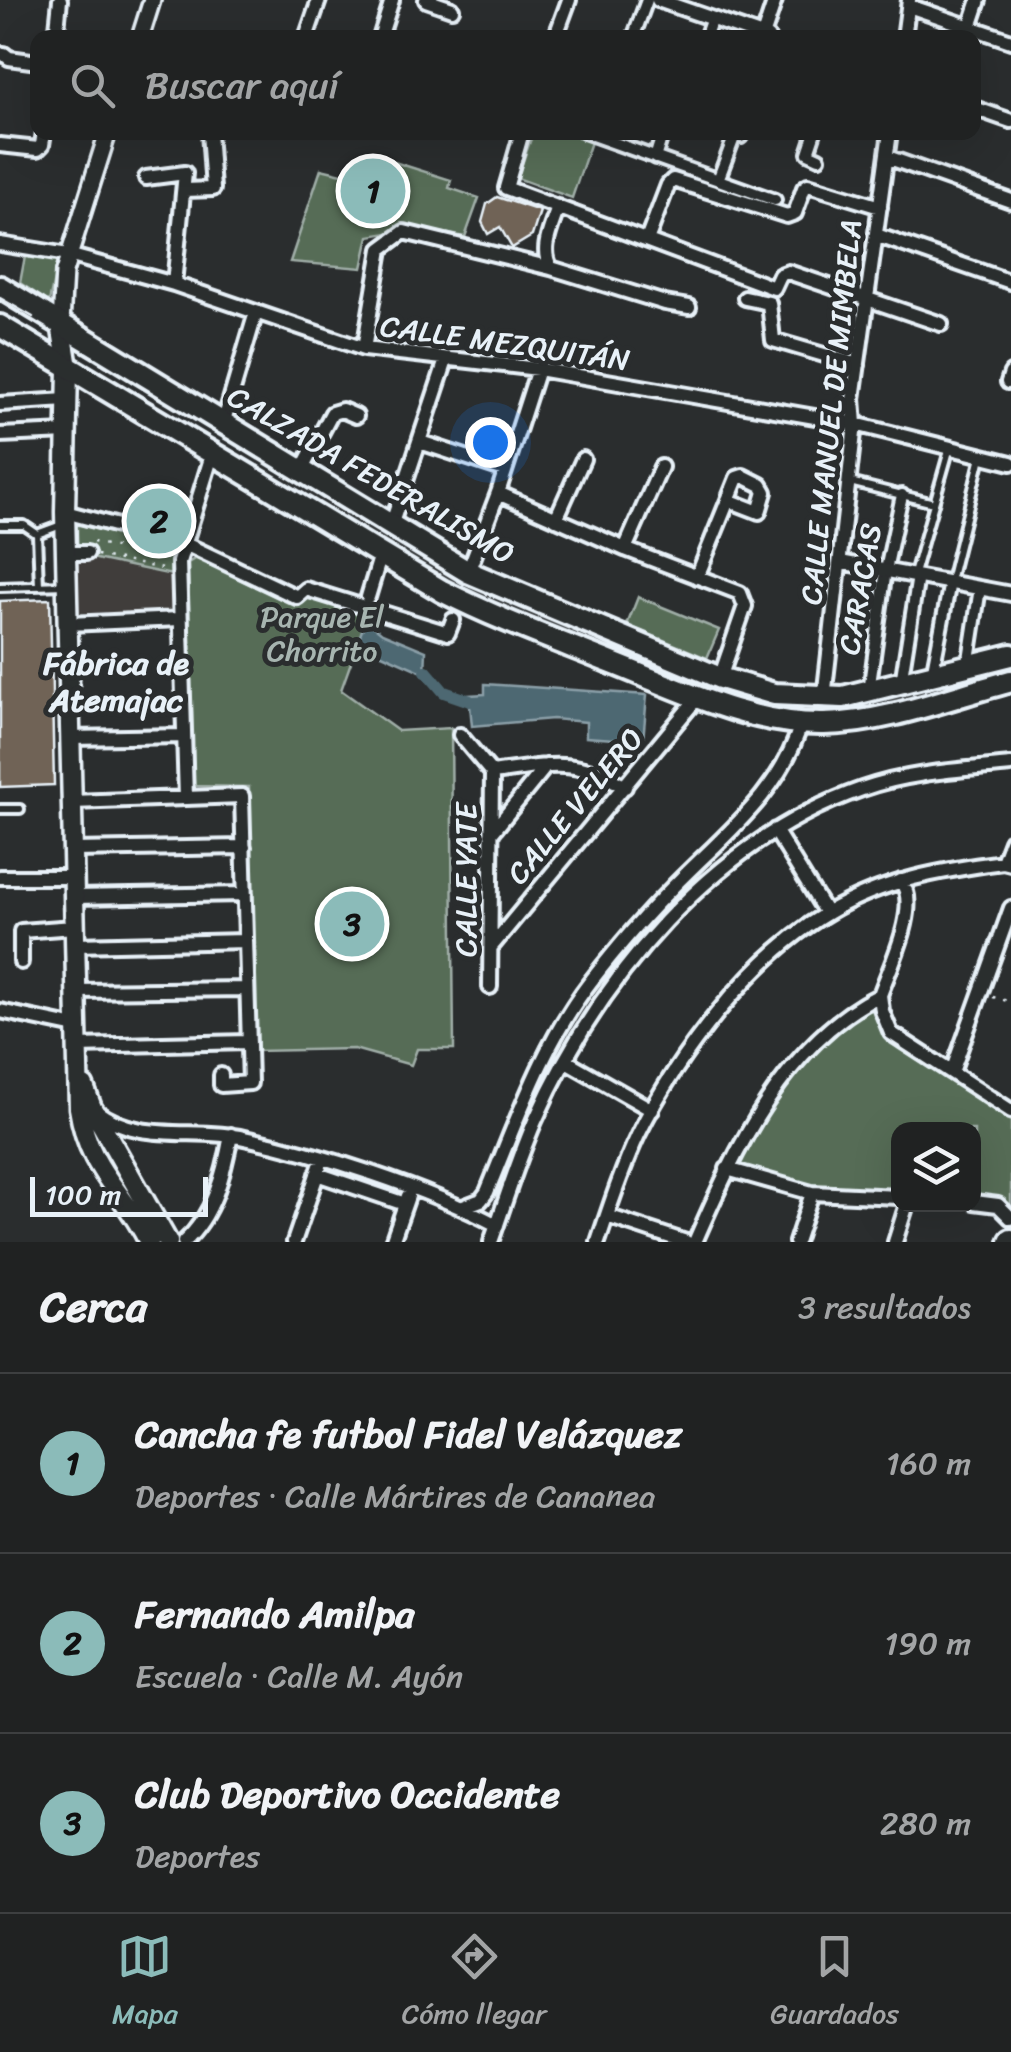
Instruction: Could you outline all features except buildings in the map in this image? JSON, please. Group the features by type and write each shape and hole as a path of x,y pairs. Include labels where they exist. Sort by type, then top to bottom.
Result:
{"main road":[{"name":"CALZADA FEDERALISMO","path":"0,287 468,572 720,678 774,694 824,698 868,692 1010,656"},
{"path":"4,331 45,343 53,339 61,323"},
{"path":"61,323 68,368 65,518 76,1037 88,1146 103,1177 128,1204 149,1242"},
{"name":"CALZADA FEDERALISMO","path":"4,331 466,603 698,697 758,717 841,723 1011,681"},
{"path":"86,1108 118,1154 168,1242"},
{"path":"103,1177 118,1154"}],"street":[{"path":"57,30 60,0"},
{"path":"143,30 152,0"},
{"path":"309,30 319,0"},
{"path":"383,30 392,0"},
{"path":"426,0 452,9"},
{"path":"559,30 569,0"},
{"path":"636,30 647,0"},
{"path":"658,0 746,30"},
{"path":"768,30 776,0"},
{"path":"970,27 979,0"},
{"path":"905,30 909,3 978,30"},
{"path":"708,30 712,18"},
{"path":"981,31 1011,42"},
{"path":"4,54 30,61"},
{"path":"981,110 1011,121"},
{"path":"0,145 38,149 43,140"},
{"path":"61,323 61,289 68,255 105,140"},
{"path":"185,190 213,189 210,140"},
{"path":"520,140 506,188 774,288 780,275 788,272 941,324"},
{"path":"606,140 776,200"},
{"path":"655,158 661,140"},
{"path":"718,180 732,140"},
{"path":"812,140 808,153 819,158"},
{"name":"CALLE MANUEL DE MIMBELA","path":"824,698 855,424 853,399 889,140"},
{"path":"887,157 1011,201"},
{"path":"146,178 185,173 174,284"},
{"path":"647,240 668,185 674,180 787,216 795,213 808,185 880,207"},
{"path":"551,268 544,256 558,208"},
{"path":"364,349 381,249 404,232 689,307"},
{"path":"876,235 1011,282"},
{"name":"CALLE MEZQUITÁN","path":"0,244 68,255 174,284 364,349 538,369 855,424 1011,464"},
{"path":"745,298 768,303 773,340 858,365"},
{"path":"223,424 254,319"},
{"path":"391,526 446,360"},
{"path":"468,572 538,369"},
{"path":"0,404 67,400"},
{"path":"301,471 332,412 342,410 356,416"},
{"path":"0,435 67,432"},
{"path":"420,442 505,470"},
{"path":"186,798 179,567 212,455"},
{"path":"556,519 583,459"},
{"path":"625,549 661,467"},
{"path":"498,493 740,594 744,599 720,678"},
{"name":"CARACAS","path":"868,692 886,570 902,495"},
{"path":"696,577 728,500"},
{"path":"65,518 183,543 296,597 306,589 448,634 453,620"},
{"path":"66,553 84,546"},
{"path":"368,597 380,554"},
{"path":"840,562 1011,594"},
{"path":"901,684 916,576"},
{"path":"932,676 950,582"},
{"path":"968,668 980,588"},
{"path":"68,624 180,619"},
{"path":"1010,656 1011,646"},
{"name":"CALLE VELERO","path":"491,947 698,697"},
{"path":"462,1207 481,1200 487,1192 527,1092 590,983 670,890 750,812 793,746 801,723"},
{"path":"460,735 492,774 572,765 602,772 624,787"},
{"path":"70,738 184,736"},
{"path":"492,834 546,766"},
{"path":"491,1242 536,1118 566,1062 624,973 711,879 775,830 809,810 896,778 1011,766"},
{"name":"CALLE YATE","path":"490,987 492,774"},
{"path":"72,802 242,796 250,1083 222,1084 221,1075"},
{"path":"775,830 826,914"},
{"path":"598,1242 632,1150 652,1110 681,1062 748,978 826,914 901,881 938,871 1007,863 1011,841"},
{"path":"716,846 716,862 727,866"},
{"path":"73,850 244,847"},
{"path":"698,863 712,866 711,879"},
{"path":"0,877 74,877"},
{"path":"901,881 908,890 908,912 880,995 891,1032 1011,1111"},
{"path":"74,897 245,894"},
{"path":"952,1072 1011,908"},
{"path":"21,962 21,931 246,941"},
{"path":"76,992 248,989"},
{"path":"695,1242 748,1130 799,1062 864,1002 880,995"},
{"path":"0,1011 76,1037 249,1042"},
{"path":"566,1062 652,1110"},
{"path":"86,1108 132,1130 231,1135 322,1159 462,1207 497,1224"},
{"path":"184,1242 200,1224 216,1193 231,1135"},
{"path":"294,1242 322,1159"},
{"path":"727,1170 812,1193 891,1198"},
{"path":"317,1174 405,1204"},
{"path":"392,1242 410,1189"},
{"path":"796,1242 812,1193"},
{"path":"981,1203 998,1204 1011,1218"},
{"path":"895,1242 904,1212"},
{"path":"607,1216 686,1242"}],"lane":[{"path":"916,576 950,447"},
{"path":"950,582 982,456"},
{"path":"848,482 934,503"},
{"path":"37,534 65,518"},
{"path":"0,524 24,525 37,534"},
{"path":"37,534 39,586"},
{"path":"0,588 66,585"},
{"path":"0,809 20,809"}],"path":[{"path":"84,546 179,567"},
{"path":"84,546 179,567"},
{"path":"982,994 1011,1002"}],"shaded area":[{"path":"77,555 172,575 174,611 78,613"}],"green space":[{"path":"531,140 592,140 572,198 517,178"},
{"path":"369,154 451,180 449,188 479,198 465,237 418,228 369,236 362,268 290,262 321,169 359,178"},
{"path":"26,251 59,256 49,302 20,283"},
{"path":"77,524 173,549 172,575 77,555"},
{"name":"Parque El Chorrito","path":"196,558 295,606 310,594 369,612 341,690 398,731 451,728 454,1049 417,1049 411,1065 354,1049 254,1051 249,787 193,786 188,563"},
{"path":"638,597 719,630 707,658 627,625"},
{"path":"868,1009 874,1012 898,1048 1011,1120 1011,1206 981,1198 981,1122 891,1122 891,1194 808,1189 734,1167 791,1079 847,1024"}],"water":[{"path":"366,620 382,633 426,651 425,673 357,643"},
{"path":"485,684 647,695 643,741 586,737 586,722 553,719 472,726 469,695 485,694"}],"waterway":[{"path":"426,671 444,692 470,701"}],"tram line":[{"path":"0,298 33,317"}],"place":[{"name":"Cancha fe futbol Fidel Velázquez","path":"373,191"},
{"name":"Fernando Amilpa","path":"159,521"},
{"name":"Club Deportivo Occidente","path":"352,924"}],"district":[{"name":"Fábrica de Atemajac","path":"116,682"}]}
